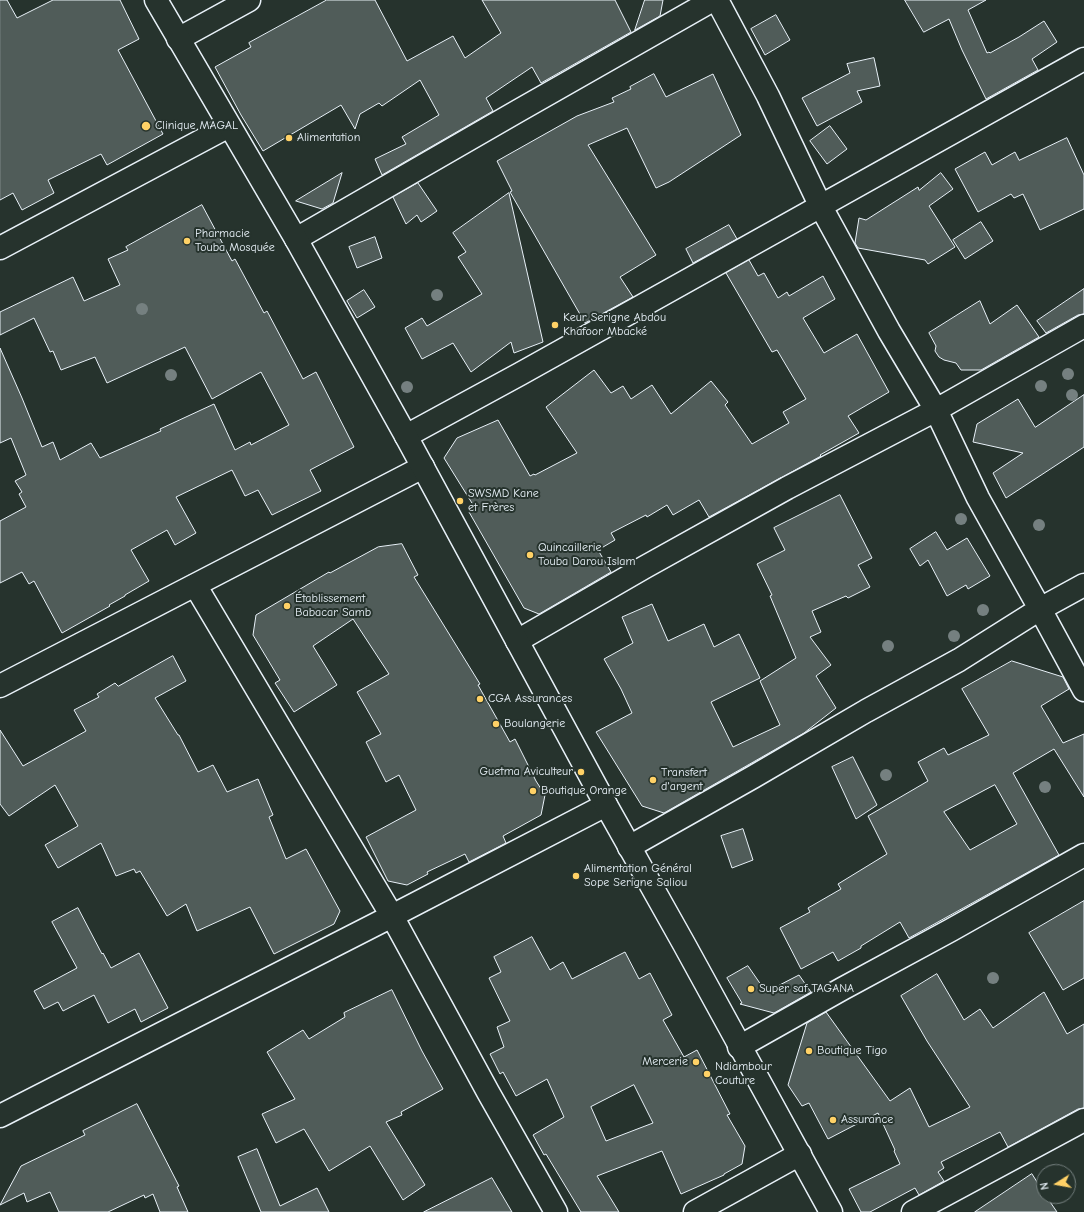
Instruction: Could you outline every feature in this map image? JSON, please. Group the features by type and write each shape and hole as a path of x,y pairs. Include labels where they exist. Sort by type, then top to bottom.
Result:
{"street":[{"path":"156,0 296,239 406,436 629,847 831,1212"},
{"path":"178,39 249,0"},
{"path":"296,239 518,110 713,0"},
{"path":"717,0 768,96 820,205 885,325 936,410 978,498 1084,690"},
{"path":"406,436 628,314 1084,58"},
{"path":"0,248 230,126"},
{"path":"517,641 644,567 787,488 936,410 1084,326"},
{"path":"0,686 423,467"},
{"path":"195,585 392,916 492,1099 556,1212"},
{"path":"629,847 866,711 959,660 1040,609 1084,585"},
{"path":"0,1116 606,805"},
{"path":"740,1047 1084,855"},
{"path":"913,1212 1084,1120"},
{"path":"695,1212 800,1154"}],"building":[{"path":"0,0 7,0 17,18 53,0 120,0 139,39 118,50 163,134 107,165 101,154 48,180 54,193 22,210 13,193 0,200"},
{"path":"327,0 375,0 407,61 453,36 465,58 501,33 482,0 615,0 631,32 541,83 532,67 486,98 493,111 382,175 375,159 406,144 402,137 439,115 420,80 382,106 379,103 360,114 355,129 341,105 263,151 241,115 215,67 251,47 249,43"},
{"path":"645,0 663,0 660,16 635,30"},
{"path":"905,0 986,0 968,10 987,53 990,53 1019,37 1044,21 1057,42 1032,59 1038,70 986,99 962,50 949,19 924,32"},
{"path":"776,15 790,40 765,55 751,29"},
{"path":"874,58 880,86 857,91 862,102 817,126 802,98 850,73 847,64"},
{"path":"654,74 666,97 713,74 741,135 669,182 656,188 627,128 588,145 656,255 620,277 633,297 585,323 510,192 512,191 497,161 577,116 614,102 612,98 631,89 630,87"},
{"path":"830,126 847,149 827,164 810,141"},
{"path":"1067,138 1084,175 1084,209 1040,230 1023,194 1014,198 1011,194 978,212 955,169 985,152 992,165 1015,152 1019,160"},
{"path":"342,173 333,203 322,209 296,201"},
{"path":"941,173 953,189 929,206 955,247 928,264 925,260 858,248 855,243 859,218 866,220 918,187 919,190"},
{"path":"418,183 437,211 421,222 417,215 406,224 393,197"},
{"path":"509,193 543,342 514,353 511,342 471,372 453,343 422,359 405,328 422,318 427,326 482,294 458,257 466,252 453,233"},
{"path":"202,205 232,261 235,259 264,313 267,311 303,379 316,372 354,447 310,470 321,491 272,515 258,490 245,496 232,470 176,497 196,533 175,545 167,530 131,550 149,581 109,605 110,606 62,633 34,581 29,584 22,572 0,583 0,521 26,507 19,494 22,492 15,481 26,475 11,438 0,443 0,348 42,447 53,442 60,460 91,443 100,458 161,431 160,429 214,404 235,450 250,442 251,445 289,425 261,372 212,399 185,347 107,383 95,357 61,370 53,351 50,352 34,318 0,335 0,312 73,277 84,301 120,285 108,259 128,250 126,247"},
{"path":"981,222 993,241 965,259 953,240"},
{"path":"729,225 737,239 693,263 686,249"},
{"path":"375,237 382,258 357,268 349,247"},
{"path":"749,260 758,276 764,273 778,298 787,292 789,296 823,276 835,299 803,318 824,353 857,334 889,392 848,416 859,433 820,455 821,456 709,517 699,500 673,515 667,505 647,517 646,515 611,533 615,540 598,550 611,572 539,614 524,608 469,512 475,508 444,458 457,438 498,420 530,476 535,475 577,453 546,407 594,370 611,393 623,386 631,399 652,385 671,414 711,381 728,402 725,405 752,444 789,423 783,412 806,399 777,350 772,352 726,273"},
{"path":"1084,289 1084,314 1078,315 1046,333 1037,321"},
{"path":"364,290 375,307 357,318 347,301"},
{"path":"980,301 990,324 1017,305 1039,337 981,370 961,370 956,363 939,357 935,351 936,346 929,333"},
{"path":"1084,395 1084,447 1006,498 993,473 1023,453 973,442 977,424 1018,399 1035,427"},
{"path":"840,495 872,558 858,565 870,587 848,598 846,596 812,611 821,632 810,637 831,665 816,676 836,708 804,733 664,813 642,806 596,732 632,713 621,689 604,659 633,643 622,617 652,604 668,641 704,624 714,647 739,634 760,678 711,702 733,747 780,725 760,681 796,658 770,596 772,595 757,564 785,550 774,528"},
{"path":"936,532 947,550 967,538 990,576 968,589 966,585 947,596 928,560 920,566 910,549"},
{"path":"402,544 418,575 414,577 480,684 478,685 510,742 515,739 536,781 545,795 541,815 503,836 506,843 469,862 465,854 427,872 428,874 407,885 388,881 366,837 416,810 399,775 386,782 366,742 381,734 357,692 389,674 353,619 313,646 337,685 294,712 275,683 280,680 253,635 256,615 329,572 330,573 378,547"},
{"path":"173,656 186,681 155,698 179,735 198,772 213,765 227,792 258,779 273,815 269,817 286,859 306,849 340,911 334,924 274,954 250,907 197,931 186,904 167,916 140,871 136,873 134,869 116,876 101,843 58,868 45,845 78,826 55,785 9,816 0,804 0,730 23,766 86,731 74,710 99,697 97,694 115,683 118,686"},
{"path":"1012,661 1063,677 1069,689 1041,706 1063,743 1084,734 1084,797 1054,749 1013,773 1059,855 909,938 900,922 861,946 861,948 838,961 833,952 801,969 780,928 810,912 808,908 841,889 838,884 887,854 868,816 928,781 918,762 944,748 948,755 989,735 962,689","holes":["995,785 1017,824 970,850 944,812"]},
{"path":"853,757 877,805 856,819 832,767"},
{"path":"743,829 753,860 732,868 721,836"},
{"path":"1084,901 1084,978 1063,990 1029,933"},
{"path":"78,908 111,968 139,953 168,1008 141,1022 135,1009 108,1023 94,995 63,1011 58,1002 44,1009 34,991 77,968 52,922"},
{"path":"532,937 550,970 563,962 572,979 625,952 639,979 650,973 672,1015 663,1020 684,1057 697,1050 730,1114 727,1115 745,1146 742,1164 724,1175 681,1194 662,1151 597,1176 619,1212 581,1212 546,1154 544,1155 533,1135 564,1117 547,1079 516,1096 503,1072 500,1074 490,1054 504,1047 497,1027 510,1021 489,978 501,972 494,957","holes":["634,1085 653,1123 606,1141 591,1107"]},
{"path":"748,966 766,992 799,975 811,992 774,1013 740,1004 742,1003 727,978"},
{"path":"937,974 964,1020 980,1009 993,1028 1044,992 1067,1034 1084,1024 1084,1108 1078,1109 1008,1147 1000,1132 941,1162 944,1168 938,1172 944,1181 919,1195 915,1188 870,1212 861,1212 849,1189 900,1164 878,1113 828,1139 809,1103 802,1106 788,1085 807,1023 826,1012 890,1101 910,1088 929,1127 970,1107 927,1041 901,996"},
{"path":"392,990 422,1051 443,1089 401,1112 402,1115 386,1122 425,1185 403,1200 370,1146 329,1171 304,1129 276,1143 262,1114 295,1099 267,1052 303,1030 309,1039 345,1017 344,1013"},
{"path":"137,1104 179,1186 177,1187 188,1212 160,1212 153,1194 145,1198 144,1195 108,1212 59,1212 50,1192 27,1202 24,1193 0,1205 21,1166 85,1135 83,1131"},
{"path":"257,1149 280,1206 317,1188 329,1212 261,1212 238,1157"},
{"path":"1032,1174 1036,1180 1036,1204 1052,1204 1057,1212 975,1212"},
{"path":"492,1178 512,1212 424,1212"}],"place":[{"name":"Clinique MAGAL","path":"146,126"},
{"name":"Alimentation","path":"289,138"},
{"name":"Pharmacie Touba Mosquée","path":"187,241"},
{"name":"Keur Serigne Abdou Khafoor Mbacké","path":"555,325"},
{"name":"SWSMD Kane et Frères","path":"460,501"},
{"name":"Quincaillerie Touba Darou Islam","path":"530,555"},
{"name":"Établissement Babacar Samb","path":"287,606"},
{"name":"CGA Assurances","path":"480,699"},
{"name":"Boulangerie","path":"496,724"},
{"name":"Guetma Aviculteur","path":"581,772"},
{"name":"Transfert d'argent","path":"653,780"},
{"name":"Boutique Orange","path":"533,791"},
{"name":"Alimentation Général Sope Serigne Saliou","path":"576,876"},
{"name":"Super saf TAGANA","path":"751,989"},
{"name":"Boutique Tigo","path":"809,1051"},
{"name":"Mercerie","path":"696,1062"},
{"name":"Ndiambour Couture","path":"707,1074"},
{"name":"Assurance","path":"833,1120"}]}
